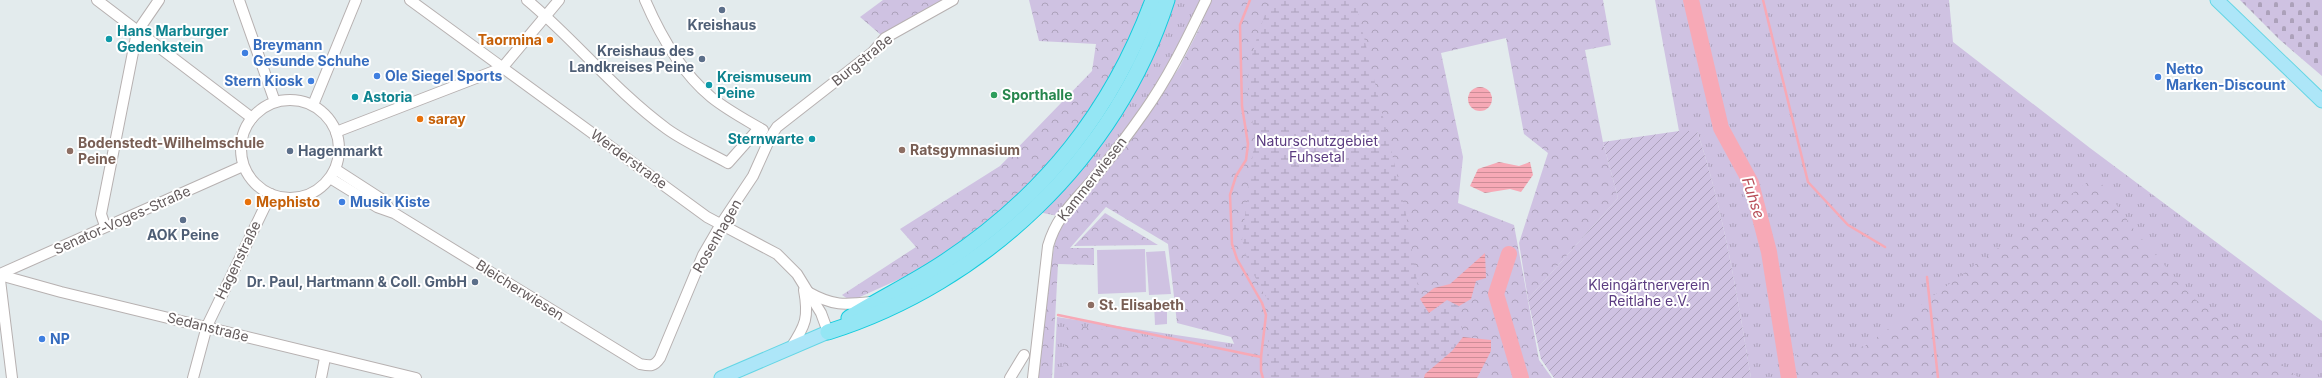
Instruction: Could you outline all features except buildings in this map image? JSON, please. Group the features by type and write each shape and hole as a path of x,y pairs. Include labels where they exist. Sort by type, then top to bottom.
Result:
{"highway":[{"path":"828,332 877,301 918,279 981,237 1020,204 1048,176 1076,144 1094,119 1164,1"},
{"path":"828,332 873,316 920,294 990,248 1029,214 1068,175 1101,133 1140,66 1164,1"}],"main road":[{"path":"2217,0 2322,101"},
{"path":"721,378 828,332"}],"street":[{"path":"97,0 137,32 252,118"},
{"path":"105,226 101,214 137,32 158,0"},
{"path":"239,0 275,102"},
{"path":"313,105 356,0"},
{"name":"Werderstraße","path":"410,0 707,217 777,254 788,263 806,288 828,332"},
{"path":"526,0 546,16 615,84 667,129 728,164 759,128"},
{"path":"336,132 502,68 559,0"},
{"path":"645,0 662,36 688,72 711,97 771,136"},
{"name":"Burgstraße","path":"794,113 874,52 885,38 953,0"},
{"name":"Kammerwiesen","path":"1033,378 1048,246 1052,233 1062,215 1093,179 1144,112 1175,63 1206,0"},
{"path":"294,100 313,105 327,116 336,132 339,151 332,174 321,187 298,198 284,198 271,194 254,183 243,166 241,140 252,118 266,106 275,102 294,100"},
{"name":"Rosenhagen","path":"651,366 655,365 660,358 703,255 721,224 753,176 771,136 794,113"},
{"name":"Senator-Voges-Straße","path":"0,274 105,226 243,166"},
{"name":"Bleicherwiesen","path":"332,174 376,207 391,211 640,364 651,366"},
{"name":"Hagenstraße","path":"193,378 206,326 271,194"},
{"name":"Sedanstraße","path":"0,274 61,292 206,326 326,358 416,378"},
{"path":"0,280 12,378"},
{"path":"806,288 833,304 846,305 877,301"},
{"path":"790,349 802,332 806,320 808,310 806,288"},
{"path":"1010,378 1024,355"},
{"path":"321,378 326,358"}],"green space":[{"path":"883,0 945,0 881,35 860,17"},
{"path":"1029,0 1144,0 1131,41 1109,87 1070,142 1013,207 944,259 851,301 842,295 916,247 900,229 1000,166 1092,71 1096,44 1039,41"},
{"path":"1144,0 1211,0 1198,30 1182,59 1147,114 1106,167 1063,217 1013,207 1131,41"},
{"name":"Naturschutzgebiet Fuhsetal","path":"1211,0 1603,0 1611,45 1585,50 1603,142 1618,198 1528,299 1519,243 1548,153 1524,134 1506,38 1441,53 1463,157 1458,203 1514,225 1539,360 1552,378 1062,378 1067,324 1238,352 1231,337 1177,323 1168,244 1106,207 1070,248 1094,248 1094,265 1058,264 1052,378 1037,378 1047,283 1057,233 1063,217 1112,162 1179,68 1199,29"},
{"path":"1270,0 1355,0 1405,208 1420,299 1429,313 1447,300 1459,306 1463,337 1452,351 1425,374 1424,378 1271,378 1267,356 1271,306 1249,266 1242,239 1254,144 1248,93 1250,64"},
{"path":"1655,0 1949,0 1953,42 2090,148 2322,321 2322,378 1751,378 1729,253 1715,192 1697,131 1679,131"},
{"path":"2240,0 2322,0 2322,76 2280,40"},
{"name":"Kleingärtnerverein Reitlahe e.V.","path":"1679,131 1697,131 1706,161 1715,192 1729,253 1751,378 1554,378 1541,359 1528,299 1618,198 1603,142"},
{"path":"2096,176 2135,231 2192,297 2299,378 1795,378 1792,356 1865,346"},
{"path":"1105,213 1158,245 1074,246"},
{"path":"1145,249 1146,292 1098,294 1097,250"},
{"path":"1165,251 1171,294 1149,295 1146,252"},
{"path":"1154,303 1167,303 1167,324 1155,325"},
{"path":"1057,317 1242,345 1255,378 1054,378"}],"shaded area":[{"path":"1480,87 1489,90 1492,99 1489,108 1480,111 1471,108 1468,99 1471,90"},
{"path":"1499,162 1519,166 1530,162 1533,175 1521,192 1510,189 1485,193 1470,186 1478,169"},
{"path":"1485,253 1486,278 1476,281 1471,299 1459,306 1447,300 1429,313 1420,299 1434,288 1450,284"},
{"path":"1463,337 1491,340 1491,351 1477,378 1424,378 1425,374 1452,351"}],"waterway":[{"path":"1250,0 1240,25 1242,106 1248,144 1246,160 1236,176 1230,195 1232,244 1237,259 1262,303 1266,315 1261,357 1261,371 1263,378"},
{"name":"Fuhse","path":"1691,0 1721,128 1751,183 1769,252 1789,378"},
{"path":"1763,0 1808,182 1848,225 1885,247"},
{"path":"1509,254 1496,294 1521,378"},
{"path":"1927,277 1938,378"},
{"path":"1058,315 1261,357"}],"place":[{"name":"Kreishaus","path":"722,10"},
{"name":"Hans Marburger Gedenkstein","path":"109,39"},
{"name":"Taormina","path":"550,40"},
{"name":"Breymann Gesunde Schuhe","path":"245,53"},
{"name":"Kreishaus des Landkreises Peine","path":"702,59"},
{"name":"Ole Siegel Sports","path":"377,76"},
{"name":"Netto Marken-Discount","path":"2158,77"},
{"name":"Stern Kiosk","path":"311,81"},
{"name":"Kreismuseum Peine","path":"709,85"},
{"name":"Sporthalle","path":"994,95"},
{"name":"Astoria","path":"355,97"},
{"name":"saray","path":"420,119"},
{"name":"Sternwarte","path":"812,139"},
{"name":"Ratsgymnasium","path":"902,150"},
{"name":"Bodenstedt-Wilhelmschule Peine","path":"70,151"},
{"name":"Hagenmarkt","path":"290,151"},
{"name":"Mephisto","path":"248,202"},
{"name":"Musik Kiste","path":"342,202"},
{"name":"AOK Peine","path":"183,220"},
{"name":"Dr. Paul, Hartmann & Coll. GmbH","path":"475,282"},
{"name":"St. Elisabeth","path":"1091,305"},
{"name":"NP","path":"42,339"}]}
